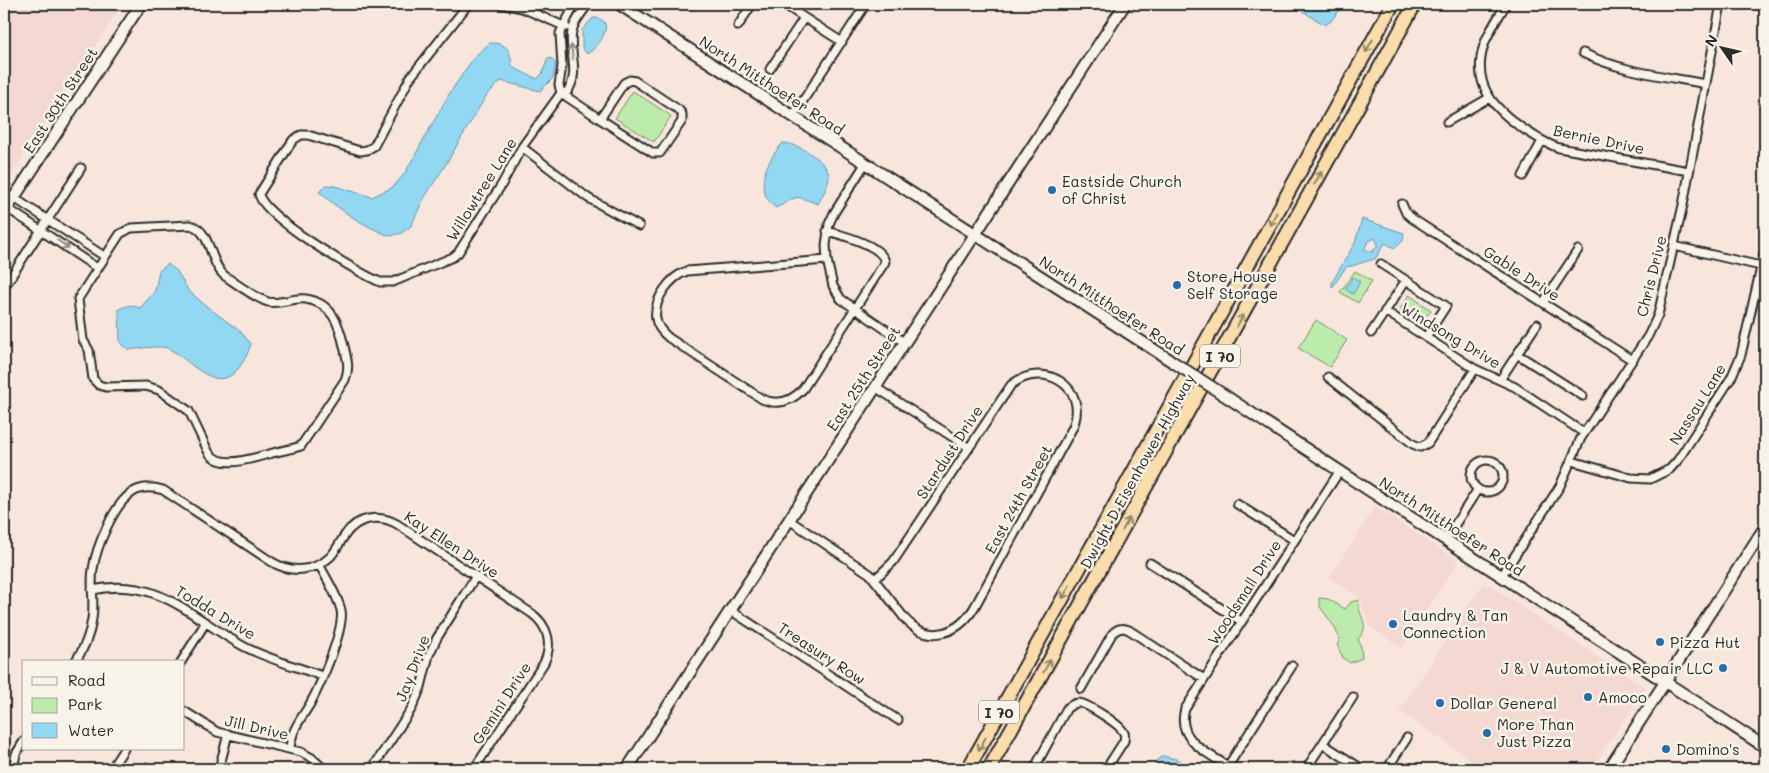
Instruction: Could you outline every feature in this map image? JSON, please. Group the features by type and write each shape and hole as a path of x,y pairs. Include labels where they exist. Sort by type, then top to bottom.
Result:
{"highway":[{"name":"Dwight D Eisenhower Highway","path":"968,769 1392,4"},
{"name":"Dwight D Eisenhower Highway","path":"989,769 1415,4"}],"main road":[{"name":"East 30th Street","path":"5,211 140,4"},
{"name":"North Mitthoefer Road","path":"619,4 1224,395 1501,577 1667,681 1765,747"},
{"name":"East 25th Street","path":"627,769 1125,4"},
{"path":"1609,769 1765,527"}],"street":[{"name":"Willowtree Lane","path":"470,4 410,78 374,146 360,151 308,135 299,136 293,140 259,194 264,205 318,248 377,281 389,283 447,260 458,253 502,184 522,147 560,93 566,92 574,79 572,29"},
{"path":"501,4 522,8 572,29 588,4"},
{"path":"575,4 560,33 562,66 559,85 560,93 600,119 656,154 662,152 682,121 683,116 679,110 635,81 630,80 624,84 600,119"},
{"path":"738,26 752,4"},
{"path":"783,4 842,42"},
{"path":"793,116 866,4"},
{"path":"1447,122 1489,98 1481,73 1482,55 1486,41 1506,4"},
{"name":"Chris Drive","path":"1501,577 1560,486 1584,433 1651,332 1658,315 1674,246 1721,4"},
{"path":"770,70 804,18"},
{"path":"1583,53 1622,68 1706,84"},
{"name":"Bernie Drive","path":"1489,98 1506,118 1542,141 1566,150 1689,171"},
{"path":"1523,176 1542,141"},
{"path":"522,147 588,198 639,226"},
{"path":"865,164 834,213 827,231 827,260 832,284 836,293 843,301 904,342"},
{"path":"7,282 81,168"},
{"path":"14,198 47,220 101,262"},
{"name":"Gable Drive","path":"1402,204 1406,212 1413,219 1632,360"},
{"path":"5,211 101,262"},
{"path":"192,225 202,233 224,276 268,302 274,303 297,298 321,304 331,312 340,328 348,371 345,380 302,445 241,461 219,461 209,453 187,409 159,390 146,386 106,387 98,384 93,378 89,350 83,340 78,299 101,262 120,234 129,228 192,225"},
{"path":"827,231 864,243 882,254 884,264 803,389 794,398 780,402 762,399 669,338 660,328 656,318 658,304 669,285 676,277 687,271 827,260"},
{"path":"1674,246 1763,267"},
{"path":"1543,303 1578,250"},
{"name":"Nassau Lane","path":"1572,460 1635,479 1656,477 1670,470 1737,367 1763,267 1765,250"},
{"path":"1381,264 1446,306 1426,337"},
{"path":"1385,311 1406,280"},
{"name":"Windsong Drive","path":"1371,333 1385,311 1475,369 1518,390 1584,433"},
{"name":"Windsong Drive","path":"1500,380 1537,324"},
{"name":"Windsong Drive","path":"1517,354 1583,396"},
{"path":"1328,378 1412,444 1420,447 1428,443 1475,369"},
{"name":"Stardust Drive","path":"876,579 893,562 1007,389 1018,379 1027,375 1040,374 1052,377 1062,384"},
{"name":"East 24th Street","path":"876,579 906,620 919,630 941,633 950,631 961,624 974,608 1073,428 1076,415 1075,403 1070,391 1062,384"},
{"path":"875,386 968,447"},
{"path":"1485,460 1496,463 1503,473 1500,485 1490,491 1478,489 1472,479 1474,468 1485,460"},
{"name":"Woodsmall Drive","path":"1231,768 1194,744 1185,731 1183,719 1185,709 1340,472"},
{"path":"76,660 85,645 92,621 92,574 95,555 106,528 126,498 133,492 155,488 165,491 280,567 299,570 319,564 339,604 342,619 338,635 315,694 296,725 290,749"},
{"path":"1445,540 1478,489"},
{"path":"1237,504 1294,540"},
{"name":"Kay Ellen Drive","path":"319,564 332,555 346,533 356,524 370,518 379,518 397,524 538,618 546,632 548,651"},
{"path":"788,520 864,569 876,579"},
{"path":"1150,563 1241,622"},
{"name":"Jay Drive","path":"372,769 412,708 421,688 429,655 437,638 476,576"},
{"name":"Todda Drive","path":"92,590 126,587 151,592 171,600 248,649 322,676"},
{"name":"Treasury Row","path":"730,610 898,720"},
{"path":"182,660 206,622"},
{"path":"1081,689 1113,633 1122,628 1129,630 1204,679"},
{"name":"Gemini Drive","path":"474,769 544,663 548,651"},
{"path":"1231,768 1292,666"},
{"path":"1306,769 1353,697"},
{"path":"1034,769 1066,710 1075,703 1086,704 1120,728 1124,734 1124,741 1106,769"},
{"name":"Jill Drive","path":"185,712 213,730 308,755 324,769"},
{"path":"219,769 228,734"},
{"path":"1387,769 1407,738"},
{"path":"1323,744 1362,769"},
{"path":"13,769 14,761 22,745"},
{"path":"111,769 123,750"}],"shaded area":[{"path":"4,4 123,4 4,186"},
{"path":"1375,507 1459,561 1402,648 1369,626 1360,598 1329,578"},
{"path":"1484,582 1646,688 1591,769 1485,769 1399,711"}],"green space":[{"path":"633,91 671,116 654,142 615,118"},
{"path":"1355,271 1372,281 1358,303 1340,292"},
{"path":"1409,295 1431,310 1422,323 1400,309"},
{"path":"1316,320 1347,340 1330,367 1298,348"},
{"path":"1319,598 1328,599 1345,609 1351,602 1359,600 1364,624 1362,634 1358,639 1362,658 1350,663 1343,658 1337,645 1340,640 1334,626 1320,607"}],"water":[{"path":"1298,4 1337,4 1340,9 1331,21 1325,25 1299,9"},
{"path":"593,18 600,19 606,28 601,40 587,54 582,48 582,30"},
{"path":"490,43 505,46 511,56 512,67 537,79 542,74 548,58 552,59 556,64 553,78 540,91 501,81 486,96 423,200 411,226 402,233 390,236 352,217 319,192 326,185 372,197 393,187 405,173 449,94 475,56"},
{"path":"783,143 797,146 812,154 828,172 827,185 818,204 796,198 776,208 769,201 763,184 764,176 771,158"},
{"path":"1362,219 1404,233 1403,241 1394,248 1385,243 1375,259 1346,267 1332,288 1332,282 1355,243","holes":["1375,238 1378,245 1372,252 1364,249 1368,242"]},
{"path":"168,264 177,271 188,290 240,331 251,344 243,362 230,376 222,379 206,375 167,348 153,347 128,350 120,342 119,309 130,305 140,308 155,291 159,271"},
{"path":"1353,277 1360,282 1353,294 1345,289"},
{"path":"1163,756 1176,759 1196,769 1152,769 1157,760"}],"place":[{"name":"Eastside Church of Christ","path":"1052,190"},
{"name":"Store House Self Storage","path":"1177,285"},
{"name":"Laundry & Tan Connection","path":"1393,624"},
{"name":"Pizza Hut","path":"1660,642"},
{"name":"J & V Automotive Repair LLC","path":"1723,668"},
{"name":"Amoco","path":"1588,697"},
{"name":"Dollar General","path":"1440,703"},
{"name":"More Than Just Pizza","path":"1487,733"},
{"name":"Domino's","path":"1666,749"}]}
